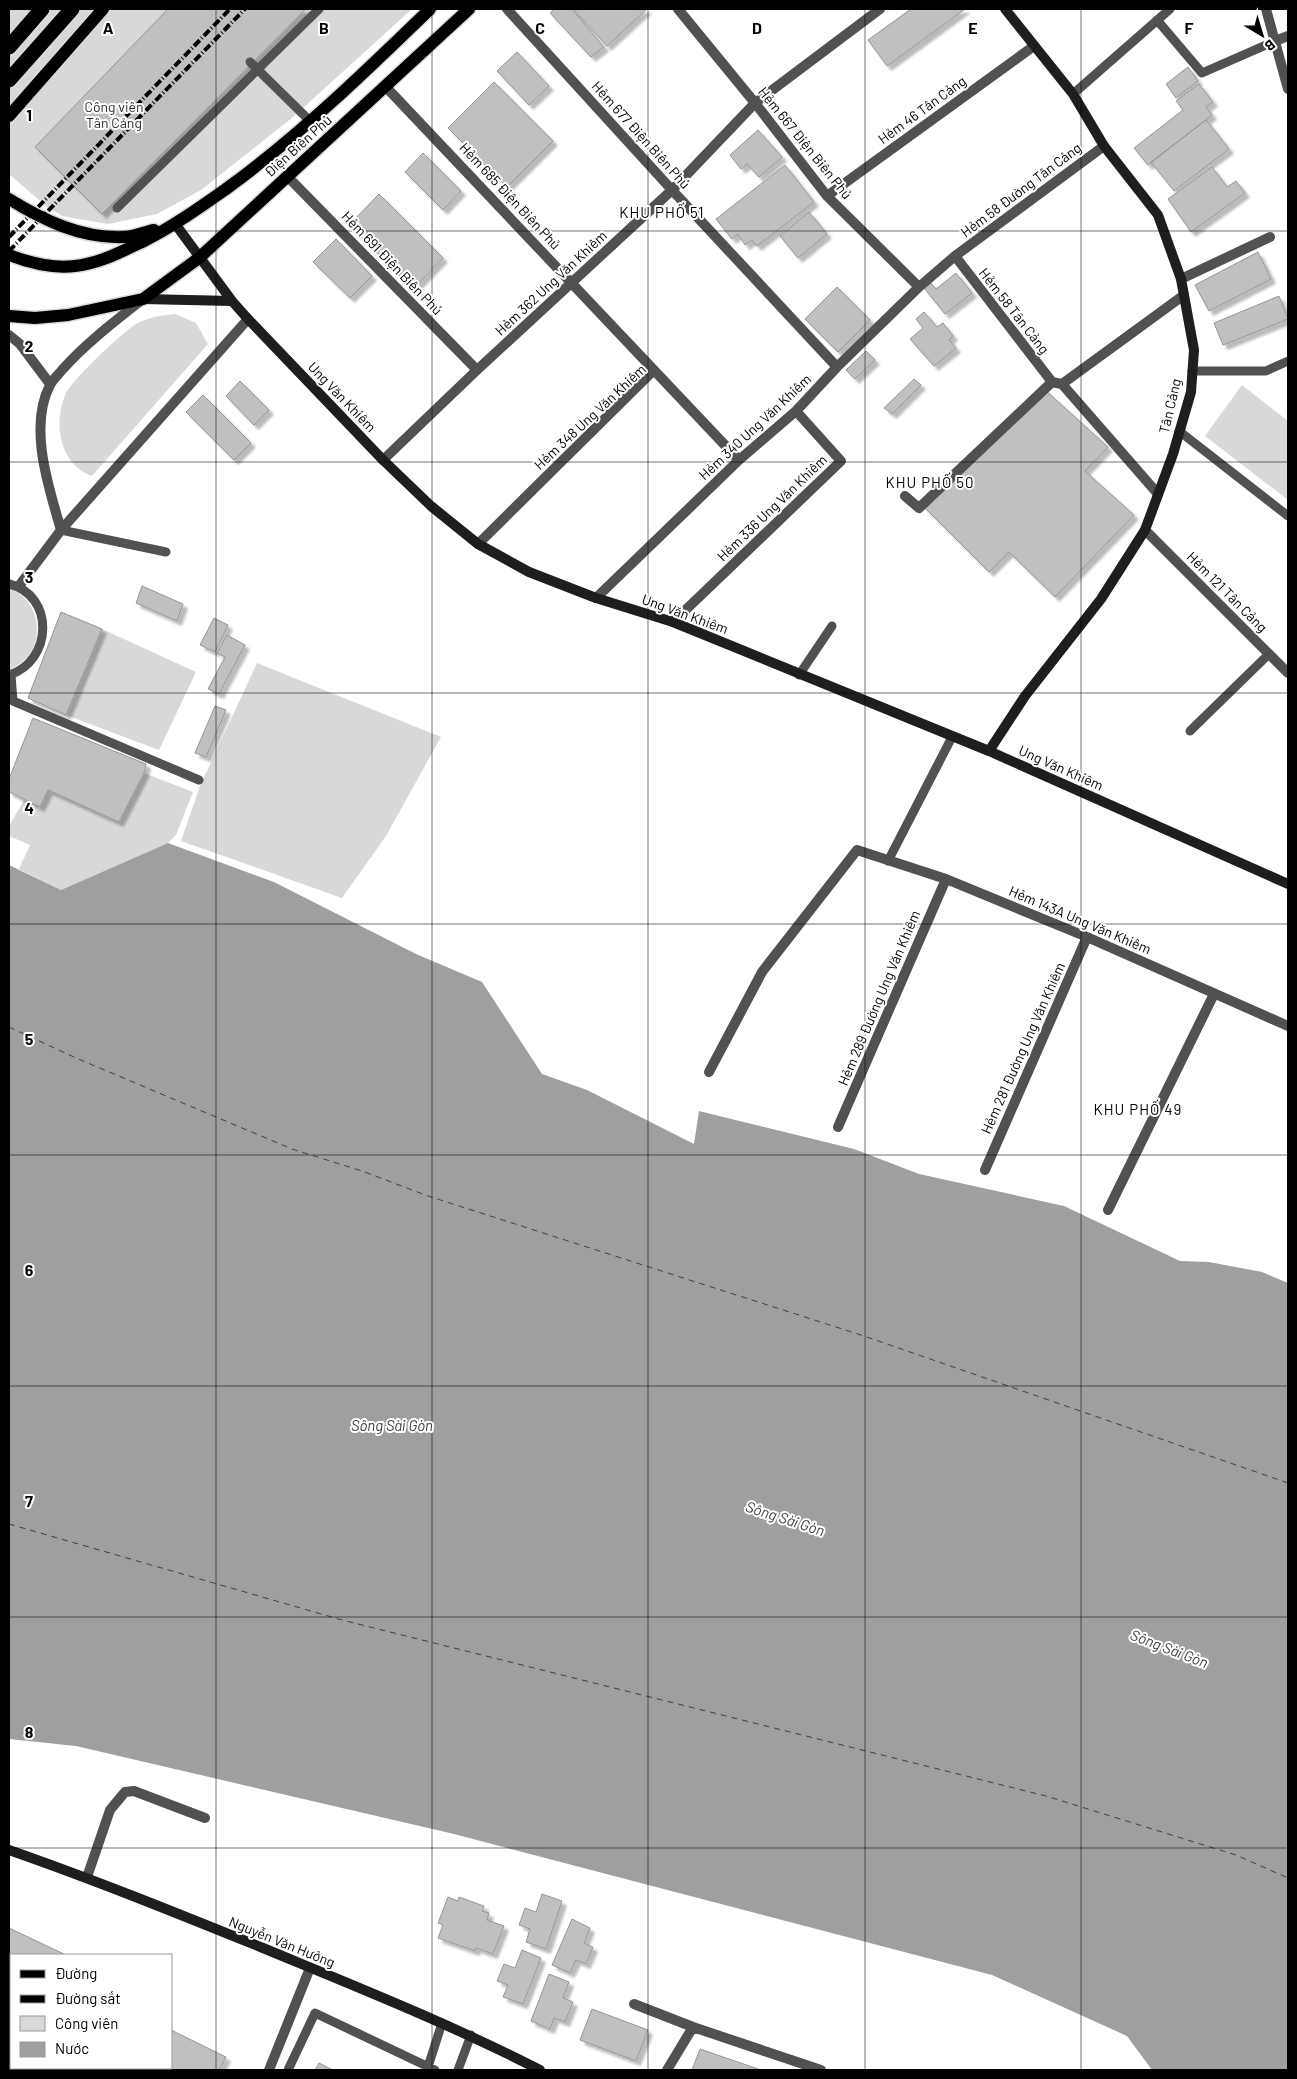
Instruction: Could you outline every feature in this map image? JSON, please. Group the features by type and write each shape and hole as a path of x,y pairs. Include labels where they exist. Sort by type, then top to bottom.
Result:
{"highway":[{"path":"9,47 42,9"},
{"path":"9,80 72,9"}],"main road":[{"path":"9,116 103,9"},
{"name":"Điện Biên Phủ","path":"176,225 258,166 376,62 430,9"},
{"name":"Điện Biên Phủ","path":"143,299 199,258 469,9"},
{"name":"Tân Cảng","path":"989,751 1025,696 1101,599 1145,530 1191,392 1194,350 1181,279 1158,215 1104,146 1073,94 1005,9"},
{"path":"9,199 56,224 88,235 125,237 176,225"},
{"path":"9,255 28,262 51,266 75,266 117,255 176,225"},
{"name":"Ung Văn Khiêm","path":"176,225 232,302 248,319 383,460 431,506 478,544 529,572 596,598 673,622 989,751 1288,884"},
{"path":"9,316 35,318 68,315 143,299 232,302"},
{"name":"Nguyễn Văn Hưởng","path":"9,1850 87,1877 310,1968 471,2035 540,2070"}],"street":[{"name":"Hẻm 677 Điện Biên Phủ","path":"507,9 837,367"},
{"name":"Hẻm 667 Điện Biên Phủ","path":"680,9 827,196 919,287"},
{"name":"Hẻm 362 Ung Văn Khiêm","path":"383,460 477,370 672,190 755,103 880,9"},
{"path":"1266,9 1288,89"},
{"path":"1275,41 1288,36"},
{"name":"Hẻm 46 Tân Cảng","path":"827,196 1034,46"},
{"name":"Hẻm 685 Điện Biên Phủ","path":"385,86 654,370"},
{"name":"Hẻm 58 Đường Tân Cảng","path":"955,256 1104,146"},
{"name":"Hẻm 691 Điện Biên Phủ","path":"287,176 477,370"},
{"path":"1181,279 1270,237"},
{"name":"Hẻm 340 Ung Văn Khiêm","path":"596,598 739,460 796,411 837,367 919,287 955,256"},
{"name":"Hẻm 58 Tân Cảng","path":"955,256 1052,382"},
{"path":"1062,384 1184,296"},
{"path":"61,530 47,482 41,433 42,411 50,384 71,360 143,299"},
{"path":"14,585 248,319"},
{"path":"9,334 20,344 50,384"},
{"name":"Hẻm 348 Ung Văn Khiêm","path":"478,544 654,370 739,460"},
{"path":"905,496 919,508 1052,382 1062,384 1158,494"},
{"name":"Hẻm 336 Ung Văn Khiêm","path":"673,622 841,461 796,411"},
{"name":"Hẻm 121 Tân Cảng","path":"1145,530 1288,674"},
{"name":"Hẻm 143A Ung Văn Khiêm","path":"709,1072 762,972 857,850 946,879 1087,937 1288,1026"},
{"name":"Hẻm 289 Đường Ung Văn Khiêm","path":"838,1127 946,879"},
{"name":"Hẻm 281 Đường Ung Văn Khiêm","path":"985,1170 1087,937"},
{"path":"1108,1210 1214,994"},
{"path":"87,1877 110,1810 125,1792 134,1791 206,1818"},
{"path":"269,2070 310,1968"},
{"path":"634,2004 693,2027 820,2070"},
{"path":"667,2070 693,2027"}],"lane":[{"path":"117,208 319,9"},
{"path":"1073,94 1170,9"},
{"path":"1157,20 1202,73 1275,41"},
{"path":"250,62 310,121"},
{"path":"1192,371 1266,371 1288,361"},
{"path":"1179,431 1288,516"},
{"path":"61,530 166,552"},
{"path":"14,585 28,594 38,607 43,623 43,638 37,653 26,666 10,675 13,701 199,780"},
{"path":"800,675 832,626"},
{"path":"1190,731 1270,654"},
{"path":"888,861 952,737"},
{"path":"288,2070 316,2013 431,2069 442,2023"},
{"path":"458,2070 471,2035"}],"green space":[{"name":"Công viên Tân Cảng","path":"9,9 412,9 292,118 201,190 157,214 108,224 62,216 46,206 9,174"},
{"path":"175,314 196,323 208,344 92,476 81,471 66,453 60,431 61,407 69,388 110,345 138,323 152,318"},
{"path":"1242,385 1288,421 1288,500 1205,436"},
{"path":"9,589 25,598 34,614 37,632 28,657 9,670"},
{"path":"102,629 196,672 159,750 66,715"},
{"path":"257,663 441,737 386,836 342,898 181,841 200,786"},
{"path":"144,773 193,792 176,835 168,843 61,890 19,869 30,845 9,836 9,826 24,800 40,807 48,790"}],"water":[{"name":"Sông Sài Gòn","path":"168,843 274,882 416,954 482,982 542,1074 587,1090 694,1144 699,1111 854,1149 919,1174 1064,1206 1180,1261 1209,1262 1262,1272 1288,1283 1288,2070 1152,2070 1127,2036 992,1975 454,1834 76,1746 9,1739 9,865 61,890"}],"building":[{"path":"168,9 306,9 102,214 35,147"},
{"path":"554,9 572,9 604,47 591,57 550,13"},
{"path":"573,9 647,9 607,46"},
{"path":"911,9 965,9 887,66 868,40"},
{"path":"517,52 549,86 529,105 497,71"},
{"path":"1188,67 1198,81 1176,98 1166,84"},
{"path":"494,82 553,141 507,187 448,128"},
{"path":"1199,84 1213,102 1206,107 1212,115 1148,165 1134,148 1183,110 1176,101"},
{"path":"1206,120 1229,149 1174,191 1151,162"},
{"path":"758,130 782,157 759,177 747,164 741,169 730,155"},
{"path":"423,153 461,191 443,210 405,172"},
{"path":"785,165 814,202 757,246 752,240 745,245 738,234 732,239 716,219"},
{"path":"1212,167 1227,187 1236,181 1245,193 1191,232 1168,199"},
{"path":"379,194 443,258 413,289 349,225"},
{"path":"809,212 827,234 798,258 780,236"},
{"path":"336,239 372,276 350,298 313,262"},
{"path":"1258,252 1271,279 1209,311 1195,285"},
{"path":"956,273 972,293 945,314 924,288 931,283 936,289"},
{"path":"837,287 870,320 838,352 805,319"},
{"path":"1279,296 1288,319 1223,345 1214,323"},
{"path":"924,312 937,327 943,323 953,336 949,340 956,348 934,366 910,339 923,328 916,319"},
{"path":"866,351 875,360 855,379 846,370"},
{"path":"914,379 921,385 892,414 884,408"},
{"path":"240,381 269,410 254,425 226,396"},
{"path":"1044,389 1108,447 1085,471 1134,515 1055,597 1009,552 989,572 922,505"},
{"path":"203,395 251,443 234,460 186,412"},
{"path":"142,586 183,604 177,621 136,603"},
{"path":"61,612 102,629 66,715 28,698"},
{"path":"214,618 228,625 215,652 200,645"},
{"path":"227,635 245,645 219,694 208,689 225,657 217,653"},
{"path":"215,706 226,710 206,757 195,753"},
{"path":"33,718 146,764 144,773 119,822 48,790 40,807 9,792 9,779"},
{"path":"542,1894 562,1901 546,1949 526,1942 530,1929 519,1925 525,1908 536,1912"},
{"path":"448,1897 458,1901 459,1897 484,1906 482,1911 489,1913 487,1920 504,1926 493,1954 476,1948 475,1951 438,1938 443,1925 438,1923"},
{"path":"572,1919 590,1928 584,1943 593,1947 586,1964 576,1960 570,1973 552,1965"},
{"path":"9,1928 64,1954 10,1954 9,2067"},
{"path":"522,1950 541,1958 523,2004 503,1997 508,1985 497,1981 504,1964 515,1968"},
{"path":"549,1974 569,1982 563,1998 573,2002 565,2022 554,2018 550,2029 531,2021"},
{"path":"592,2009 648,2030 636,2061 580,2040"},
{"path":"172,2030 226,2057 219,2070 14,2069 172,2069"},
{"path":"700,2049 761,2070 692,2070"},
{"path":"319,2063 333,2070 315,2070"}],"ferry route":[{"path":"9,1027 76,1058 292,1149 362,1171 428,1196 861,1335 1288,1483"},
{"path":"9,1524 342,1620 1046,1796 1236,1855 1288,1878"}],"railway":[{"path":"9,237 230,9"},
{"path":"9,251 245,9"}],"district":[{"name":"KHU PHỐ 51","path":"662,213"},
{"name":"KHU PHỐ 50","path":"930,483"},
{"name":"KHU PHỐ 49","path":"1138,1110"}]}
